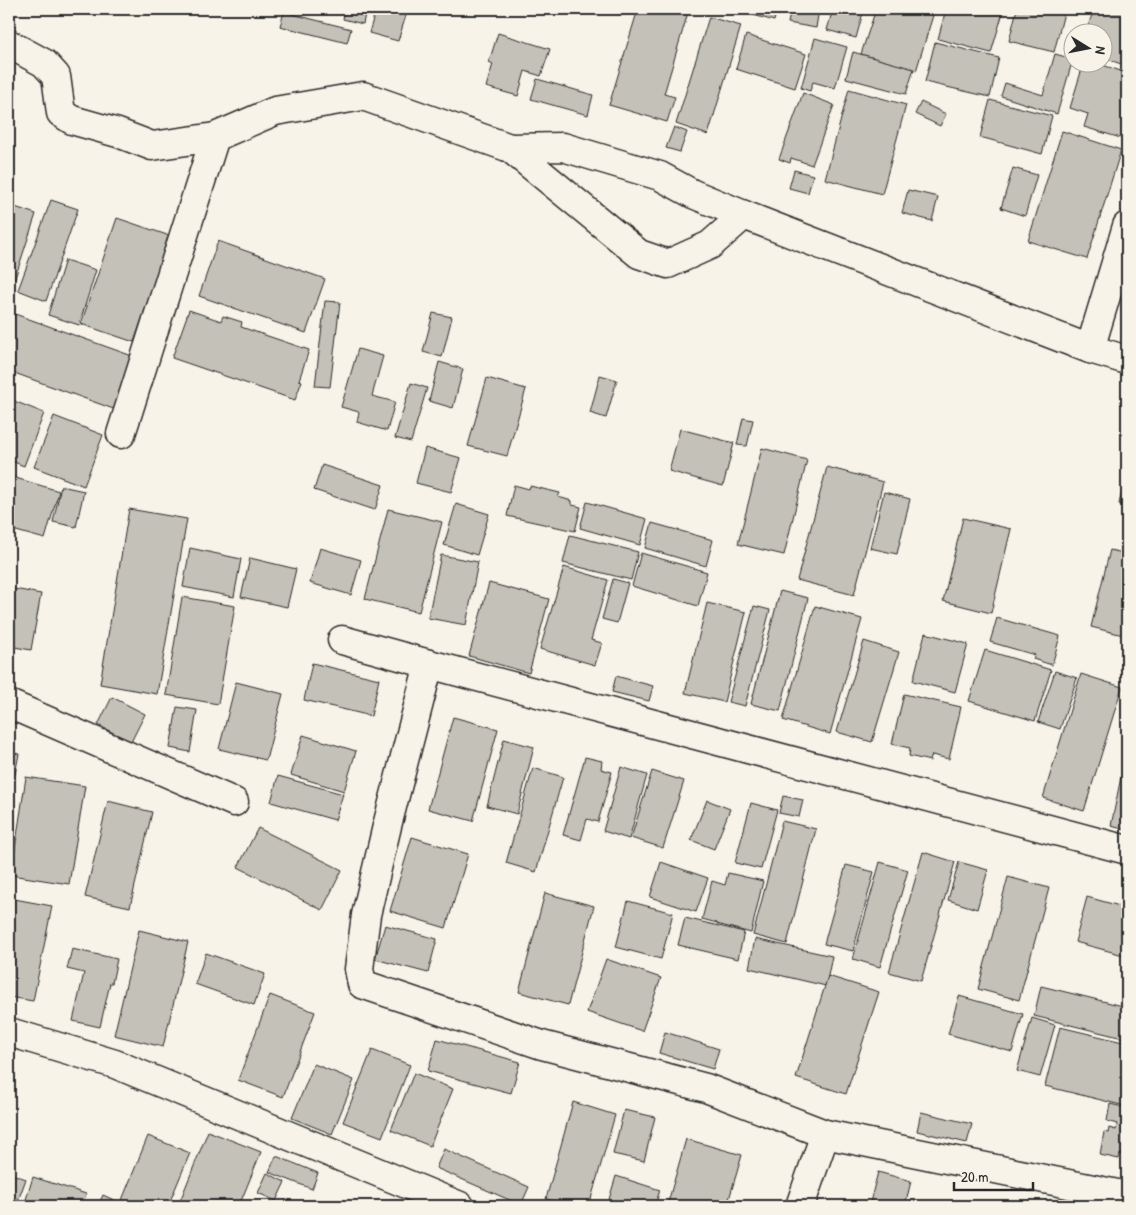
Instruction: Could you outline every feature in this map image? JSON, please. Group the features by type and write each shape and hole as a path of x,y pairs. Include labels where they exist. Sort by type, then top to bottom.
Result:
{"street":[{"path":"9,44 44,63 56,76 61,113 72,120 118,133 152,146 215,137 275,111 363,96 510,148 639,254 668,264 710,245 744,215"},
{"path":"121,434 215,137"},
{"path":"510,148 563,147 660,176 693,194 744,215 1090,349 1127,360"},
{"path":"1090,349 1127,226"},
{"path":"342,640 1127,850"},
{"path":"429,664 389,816 366,915 359,969 362,984 542,1045 706,1088 825,1134 1127,1196"},
{"path":"9,704 234,802"},
{"path":"9,1032 115,1064 460,1206"},
{"path":"800,1206 825,1134"}],"building":[{"path":"345,9 366,9 363,24 343,19"},
{"path":"376,9 408,9 398,41 369,33"},
{"path":"604,9 624,9 622,15"},
{"path":"638,9 689,9 664,94 675,97 667,122 609,105"},
{"path":"752,9 777,9 774,21 750,14"},
{"path":"791,9 819,9 816,28 788,23"},
{"path":"833,9 864,9 856,38 827,30"},
{"path":"876,9 924,9 934,12 916,71 861,54"},
{"path":"946,9 1004,9 991,53 938,39"},
{"path":"1017,9 1065,9 1054,52 1009,41"},
{"path":"1094,9 1127,9 1127,66 1114,61 1114,22 1089,22"},
{"path":"284,12 351,29 347,43 280,26"},
{"path":"709,17 741,26 708,135 676,124"},
{"path":"498,33 550,49 541,76 525,71 518,96 486,87 493,64 489,62"},
{"path":"746,35 806,54 795,88 736,69"},
{"path":"815,38 847,47 835,88 813,82 810,91 801,88"},
{"path":"935,42 999,58 990,97 925,82"},
{"path":"853,52 914,69 906,94 846,78"},
{"path":"1055,54 1064,56 1064,72 1069,72 1057,114 1001,96 1005,83 1043,95"},
{"path":"1114,69 1127,73 1127,127 1124,139 1084,127 1088,114 1070,108 1081,72 1114,72"},
{"path":"537,79 593,95 588,115 531,99"},
{"path":"849,89 906,105 882,194 825,179"},
{"path":"803,93 834,105 812,165 791,158 790,163 779,159"},
{"path":"990,100 1052,116 1042,154 980,137"},
{"path":"921,102 946,114 940,126 915,114"},
{"path":"674,127 687,132 680,152 666,148"},
{"path":"1062,131 1121,150 1087,259 1028,241"},
{"path":"1013,168 1037,175 1025,216 1001,208"},
{"path":"794,170 813,175 808,193 789,188"},
{"path":"908,190 938,197 932,221 902,213"},
{"path":"51,200 78,209 46,301 18,290"},
{"path":"9,205 36,214 15,278 9,275"},
{"path":"117,218 170,236 134,342 81,324"},
{"path":"218,241 325,279 306,333 199,296"},
{"path":"65,260 96,270 79,325 48,315"},
{"path":"325,301 340,302 330,387 315,386"},
{"path":"189,310 221,321 223,316 242,322 241,327 309,350 299,380 302,381 295,400 172,358"},
{"path":"433,313 452,317 442,357 423,352"},
{"path":"15,314 138,358 119,411 9,371 9,332"},
{"path":"358,349 383,356 372,396 395,402 387,431 357,422 359,412 341,407"},
{"path":"439,362 463,369 453,408 429,401"},
{"path":"600,375 617,380 606,418 590,413"},
{"path":"487,378 526,389 507,456 468,446"},
{"path":"411,383 427,388 411,442 395,438"},
{"path":"9,399 44,413 24,466 9,460"},
{"path":"54,416 103,435 84,486 34,467"},
{"path":"743,418 753,420 747,446 737,445"},
{"path":"680,429 734,443 723,486 669,471"},
{"path":"425,448 461,458 451,492 416,483"},
{"path":"762,448 807,460 784,555 738,544"},
{"path":"322,465 383,485 375,510 314,490"},
{"path":"827,467 883,482 854,595 797,580"},
{"path":"1127,470 1127,506 1119,504"},
{"path":"9,476 59,491 45,539 9,529"},
{"path":"514,485 529,489 530,486 560,493 558,497 572,501 572,505 581,507 575,531 507,516"},
{"path":"61,486 84,491 76,527 53,522"},
{"path":"884,492 910,499 897,554 870,548"},
{"path":"587,502 647,519 640,545 580,528"},
{"path":"456,504 489,514 477,555 444,545"},
{"path":"129,509 187,519 157,694 100,684"},
{"path":"388,509 442,522 419,612 365,599"},
{"path":"963,518 1011,529 991,613 943,601"},
{"path":"652,523 713,540 706,566 645,548"},
{"path":"570,535 638,552 631,580 563,563"},
{"path":"190,548 241,559 234,597 183,587"},
{"path":"320,548 361,560 351,595 310,583"},
{"path":"1110,550 1127,554 1127,636 1091,627"},
{"path":"641,553 707,572 698,606 632,586"},
{"path":"441,555 478,562 466,625 428,618"},
{"path":"250,558 296,569 287,607 241,597"},
{"path":"564,567 608,580 591,640 602,643 595,665 540,649"},
{"path":"613,579 628,583 617,623 602,619"},
{"path":"489,583 549,599 529,673 469,656"},
{"path":"9,588 41,594 31,650 9,646"},
{"path":"780,591 808,598 780,711 751,704"},
{"path":"182,597 235,606 218,704 166,695"},
{"path":"707,603 746,612 724,702 685,693"},
{"path":"754,606 770,610 745,706 728,702"},
{"path":"815,606 862,619 830,734 783,720"},
{"path":"997,618 1060,636 1052,665 1033,659 1035,655 990,642"},
{"path":"925,633 968,644 955,692 913,681"},
{"path":"864,641 899,652 872,742 837,732"},
{"path":"985,650 1051,670 1035,721 969,701"},
{"path":"312,663 379,679 371,716 304,700"},
{"path":"1055,671 1077,678 1060,729 1038,722"},
{"path":"1081,674 1122,687 1084,811 1043,798"},
{"path":"616,676 653,686 649,701 612,692"},
{"path":"236,682 283,694 266,760 219,749"},
{"path":"904,694 961,707 949,759 932,755 930,761 909,756 910,748 892,744"},
{"path":"112,697 145,714 131,742 98,725"},
{"path":"177,707 197,710 190,752 170,748"},
{"path":"453,717 498,729 473,821 428,809"},
{"path":"303,735 356,751 344,791 291,775"},
{"path":"504,739 534,747 517,814 487,806"},
{"path":"9,752 19,754 9,805"},
{"path":"585,757 602,761 601,769 612,772 598,822 587,819 581,840 563,835"},
{"path":"621,767 647,775 629,839 603,831"},
{"path":"533,768 563,777 536,872 506,863"},
{"path":"652,771 684,781 663,848 631,838"},
{"path":"278,776 343,794 335,820 271,802"},
{"path":"26,777 85,786 69,884 11,875"},
{"path":"1121,777 1127,778 1127,830 1111,826"},
{"path":"783,796 803,800 799,817 779,813"},
{"path":"707,800 730,809 714,849 691,840"},
{"path":"108,801 152,812 130,907 85,897"},
{"path":"751,803 777,810 761,869 735,863"},
{"path":"782,821 816,829 787,944 753,935"},
{"path":"258,828 342,870 322,910 238,867"},
{"path":"412,837 468,854 446,928 390,911"},
{"path":"923,852 955,862 921,981 889,972"},
{"path":"661,862 708,878 696,912 650,897"},
{"path":"880,862 908,870 880,967 853,959"},
{"path":"959,862 988,870 977,909 948,900"},
{"path":"846,865 874,872 853,951 824,944"},
{"path":"728,873 763,881 751,933 702,919 712,881 725,885"},
{"path":"1008,877 1049,888 1019,1000 978,989"},
{"path":"545,893 594,906 568,1005 519,992"},
{"path":"1087,897 1127,908 1127,956 1075,942"},
{"path":"9,898 52,906 33,1001 9,997"},
{"path":"628,901 673,913 661,959 616,947"},
{"path":"685,918 744,932 738,959 678,945"},
{"path":"385,925 437,939 428,973 375,959"},
{"path":"139,930 188,942 163,1047 114,1035"},
{"path":"755,939 832,956 826,986 749,968"},
{"path":"72,949 117,959 100,1027 73,1021 84,973 67,969"},
{"path":"206,953 265,974 254,1005 195,984"},
{"path":"606,959 661,978 642,1031 587,1012"},
{"path":"828,976 879,992 846,1094 796,1078"},
{"path":"1041,986 1127,1007 1127,1039 1034,1016"},
{"path":"270,995 315,1012 283,1097 238,1080"},
{"path":"959,996 1023,1014 1012,1052 948,1034"},
{"path":"1032,1018 1055,1025 1040,1077 1017,1071"},
{"path":"1060,1027 1127,1043 1127,1096 1125,1106 1045,1086"},
{"path":"665,1032 719,1049 713,1069 659,1053"},
{"path":"437,1039 520,1062 511,1093 428,1071"},
{"path":"372,1050 410,1065 382,1137 343,1122"},
{"path":"314,1064 354,1080 332,1134 292,1118"},
{"path":"414,1073 453,1089 430,1146 391,1130"},
{"path":"573,1102 615,1115 589,1206 573,1206 546,1199"},
{"path":"1110,1104 1127,1108 1127,1156 1120,1154 1119,1159 1100,1155 1104,1132 1108,1133 1109,1128 1116,1130 1117,1124 1107,1121"},
{"path":"624,1110 655,1117 644,1161 613,1154"},
{"path":"921,1112 972,1124 967,1143 917,1131"},
{"path":"208,1131 261,1152 239,1206 178,1206"},
{"path":"148,1136 190,1153 168,1206 138,1206 122,1200"},
{"path":"686,1139 742,1155 727,1206 667,1206"},
{"path":"444,1149 529,1187 521,1205 436,1168"},
{"path":"276,1156 318,1173 312,1189 269,1172"},
{"path":"878,1172 911,1181 905,1206 869,1206"},
{"path":"9,1173 26,1179 16,1206 9,1206"},
{"path":"267,1173 285,1182 276,1201 258,1193"},
{"path":"616,1176 660,1190 655,1206 607,1206"},
{"path":"33,1177 86,1194 82,1206 24,1206"},
{"path":"103,1195 127,1206 98,1206"}]}
